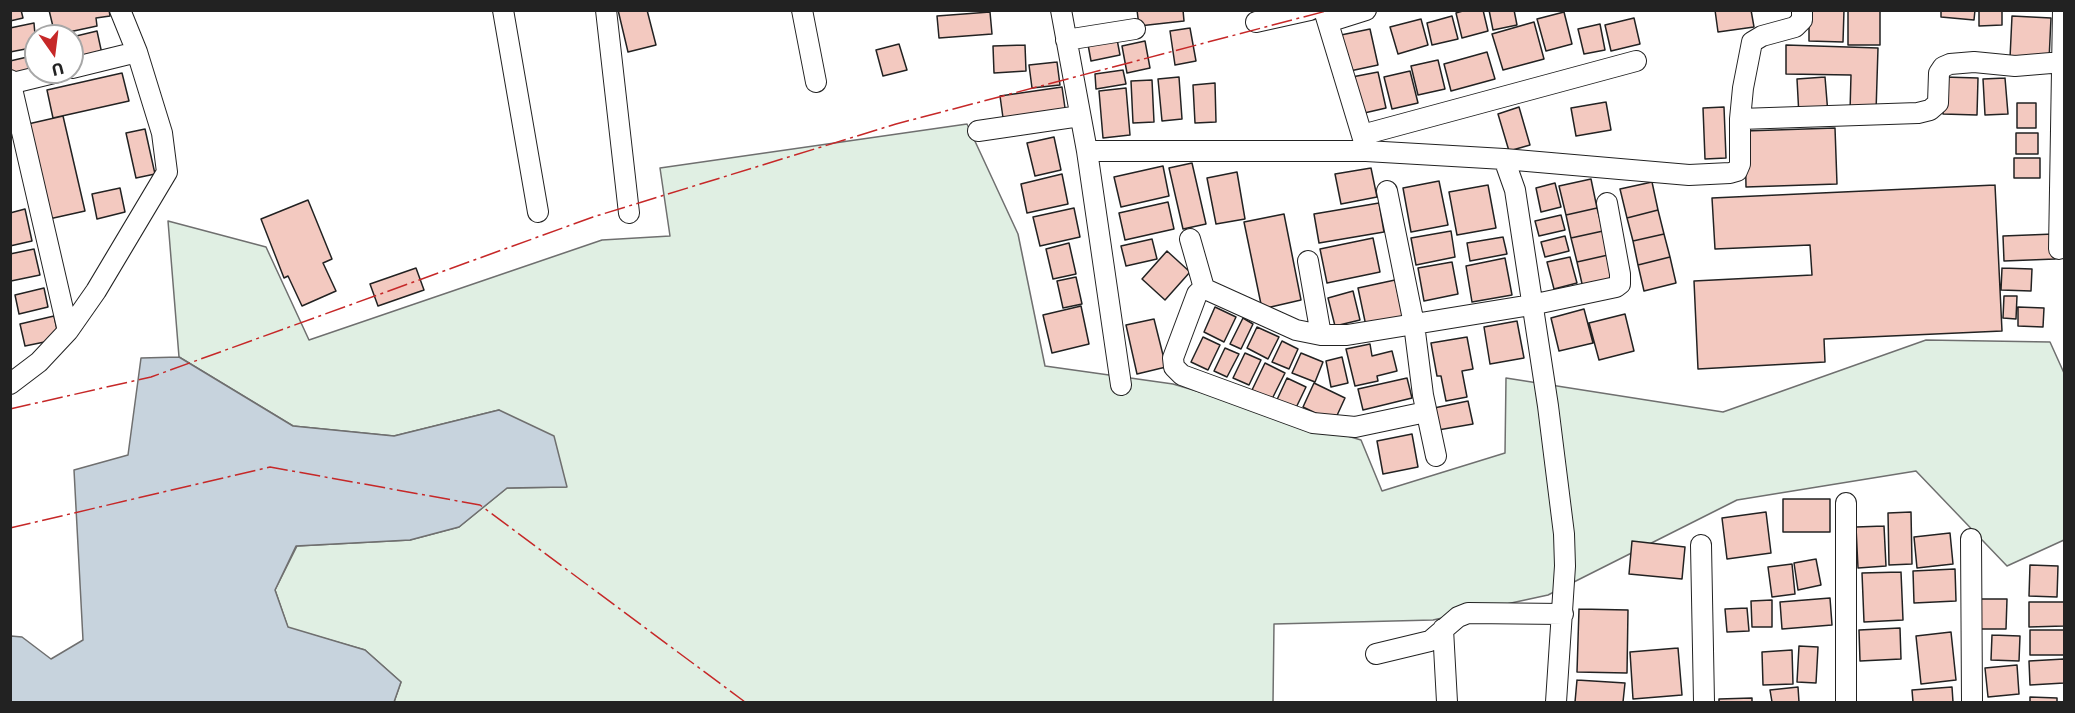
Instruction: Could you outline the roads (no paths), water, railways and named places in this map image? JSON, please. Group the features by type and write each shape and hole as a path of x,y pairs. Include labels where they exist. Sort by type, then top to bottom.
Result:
{"street":[{"path":"10,384 39,362 68,331 96,291 166,174 162,133 137,52 120,10"},
{"path":"503,10 538,212"},
{"path":"606,10 629,213"},
{"path":"802,10 816,82"},
{"path":"1061,10 1087,151 1121,385"},
{"path":"1256,22 1310,10"},
{"path":"1364,143 1326,16 1366,10"},
{"path":"1087,151 1364,143 1504,159 1689,175 1732,173 1737,171 1740,164 1743,88 1752,42 1762,36 1796,27 1802,20 1802,10"},
{"path":"2059,249 2064,72 2063,10"},
{"path":"1066,40 1135,29"},
{"path":"84,65 137,52"},
{"path":"1364,143 1636,61"},
{"path":"1740,119 1918,113 1930,110 1938,103 1939,72 1950,64 1974,62 2064,72"},
{"path":"12,82 68,331"},
{"path":"978,131 1080,116"},
{"path":"1504,159 1515,190 1562,511 1566,566 1556,702"},
{"path":"1387,191 1414,324 1426,412 1436,456"},
{"path":"1190,239 1204,288 1296,330 1321,335 1372,333 1612,289 1620,284 1607,203"},
{"path":"1308,261 1321,335"},
{"path":"1204,288 1197,294 1173,358 1176,370 1182,375 1301,420 1335,427 1355,427 1426,412"},
{"path":"1846,502 1846,702"},
{"path":"1971,539 1972,702"},
{"path":"1701,546 1704,702"},
{"path":"1376,654 1425,642 1458,617 1477,612 1563,614"},
{"path":"1443,629 1447,702"}]}
